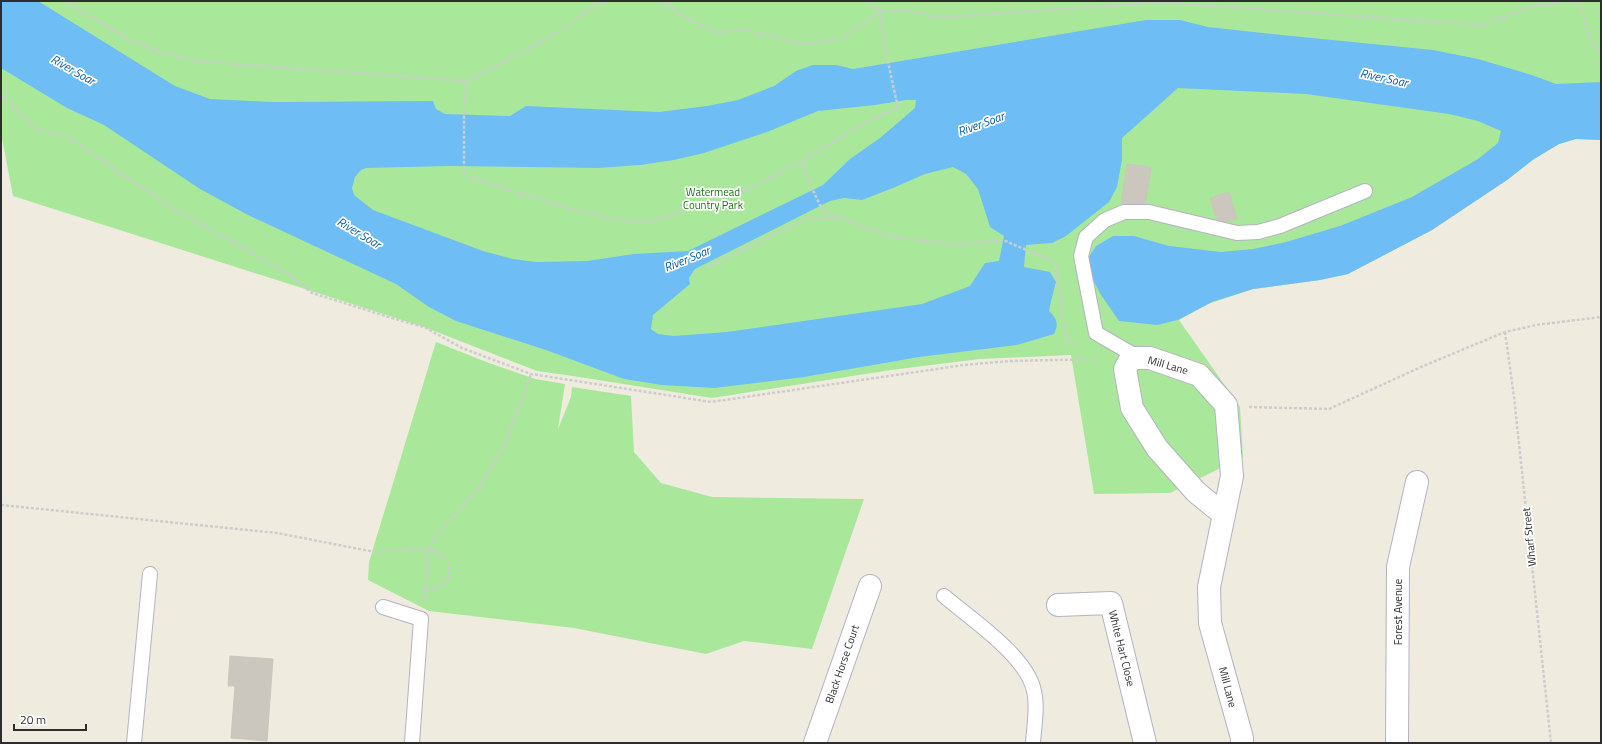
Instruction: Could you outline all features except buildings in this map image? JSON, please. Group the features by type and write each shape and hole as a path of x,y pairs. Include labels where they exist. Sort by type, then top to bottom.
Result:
{"street":[{"name":"Mill Lane","path":"1135,358 1150,358 1199,375 1226,405 1232,476 1209,587 1210,623 1242,743"},
{"path":"1135,358 1125,369 1132,408 1157,448 1196,492 1223,514"},
{"name":"Forest Avenue","path":"1397,743 1398,567 1417,482"},
{"name":"Black Horse Court","path":"815,743 870,586"},
{"name":"White Hart Close","path":"1058,605 1111,603 1145,743"}],"lane":[{"path":"1135,358 1096,333 1094,328 1081,256 1086,237 1105,220 1124,212 1149,212 1237,234 1258,232 1280,226 1364,191"},
{"path":"134,743 150,574"},
{"path":"944,596 1008,649 1020,662 1028,674 1036,698 1033,743"},
{"path":"383,607 421,619 412,743"}],"path":[{"path":"65,1 126,38 161,53 203,62 467,81 558,32 596,5 606,1"},
{"path":"663,1 681,15 716,32 746,30 805,44 840,39 880,11 909,10 936,18 1159,2 1481,25 1531,7 1564,1"},
{"path":"467,81 464,108 464,172 469,177 570,209 621,220 651,221 748,190 802,161 872,119 898,108 885,48 880,11 869,1"},
{"path":"1574,1 1582,8 1590,42 1601,53"},
{"path":"1,95 36,128 68,137 172,208 286,272 312,293 424,327 462,348 531,374 711,402 964,366 1010,361 1135,358"},
{"path":"802,161 823,211 837,217 894,236 957,245 1003,240 1025,250"},
{"path":"708,267 808,218 837,217"},
{"path":"1226,405 1240,407 1329,409 1422,367 1505,332 1536,325 1601,318"},
{"name":"Wharf Street","path":"1505,332 1514,397 1551,743"},
{"path":"426,588 439,587 444,584 449,574 448,562 431,549 430,544 480,486 505,444 531,374"},
{"path":"1,505 277,533 375,552 419,549 427,551 431,549"},
{"path":"424,608 428,564 427,551"}],"green space":[{"name":"Watermead Country Park","path":"1,1 1601,1 1601,140 1576,139 1559,144 1534,159 1507,180 1432,230 1348,274 1320,280 1253,289 1208,304 1179,320 1240,407 1243,457 1170,493 1094,494 1071,355 980,359 891,370 712,398 537,371 424,327 13,196 1,133"},
{"path":"436,342 535,379 565,384 558,429 571,397 572,387 631,396 634,452 661,483 712,497 864,499 812,649 744,641 706,654 574,628 429,611 368,580 369,562"}],"water":[{"name":"River Soar","path":"1,1 38,1 175,86 210,99 273,102 433,101 436,109 445,114 510,116 526,106 659,112 707,106 738,100 774,86 796,71 813,65 836,65 853,69 1146,20 1180,20 1208,27 1433,50 1478,59 1532,75 1556,84 1601,82 1601,140 1576,139 1559,144 1534,159 1507,180 1432,230 1348,274 1320,280 1253,289 1212,302 1178,320 1157,325 1119,321 1101,295 1089,272 1087,260 1096,246 1113,236 1134,236 1169,246 1221,252 1253,249 1286,242 1340,226 1412,197 1478,159 1498,143 1501,131 1478,121 1449,114 1306,94 1178,88 1122,138 1122,160 1117,187 1109,202 1066,236 1052,243 1026,245 1024,267 1050,272 1056,282 1049,311 1057,324 1054,334 1017,345 919,357 804,377 714,388 662,385 624,379 546,350 456,321 429,307 396,284 250,216 200,189 104,125 67,108 1,68","holes":["916,100 915,108 880,138 850,159 823,185 688,251 634,254 587,261 536,262 513,259 483,251 373,210 354,195 352,188 355,177 361,170 366,168 450,166 599,168 640,165 674,160 704,153 767,132 818,111","953,167 966,174 978,189 990,227 1004,236 999,261 985,263 970,286 922,304 727,332 673,336 658,334 651,329 653,315 690,284 689,278 695,269 830,201 844,198 862,200 925,174"]}]}
